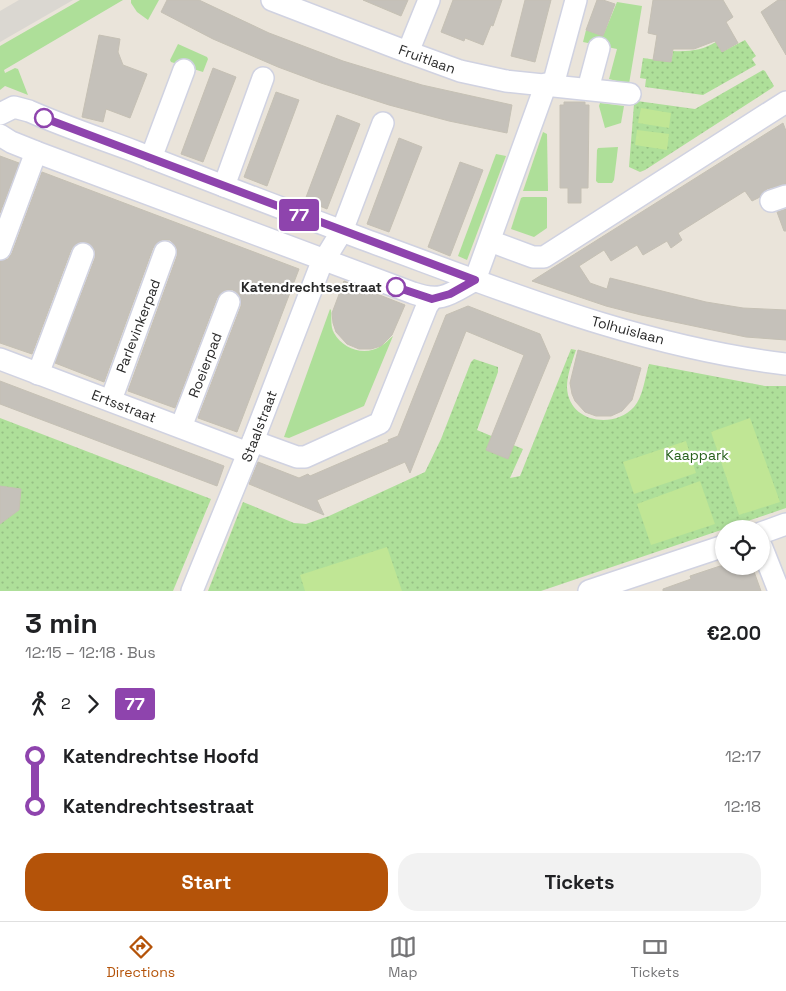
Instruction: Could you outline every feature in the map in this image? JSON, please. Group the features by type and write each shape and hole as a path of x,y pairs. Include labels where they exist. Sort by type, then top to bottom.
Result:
{"street":[{"path":"408,52 429,0"},
{"path":"441,297 475,280 550,85 576,0"},
{"name":"Fruitlaan","path":"276,1 460,71 489,78 630,94"},
{"path":"588,89 599,48"},
{"path":"151,158 184,70"},
{"path":"224,186 263,78"},
{"path":"490,242 533,257 544,256 786,102"},
{"path":"0,114 14,107 29,111 475,280"},
{"path":"323,259 342,231 383,123"},
{"path":"0,135 11,142 36,152 413,293 441,297 455,290 455,281 449,271"},
{"path":"0,249 9,198 36,152"},
{"name":"Parlevinkerpad","path":"111,400 165,252"},
{"path":"38,374 84,254"},
{"name":"Staalstraat","path":"192,591 251,447 323,259"},
{"name":"Tolhuislaan","path":"475,280 580,317 645,335 722,353 786,364"},
{"name":"Ertsstraat","path":"0,360 181,427 251,447 305,457 380,423 427,306 441,297"},
{"name":"Roeierpad","path":"181,427 229,302"},
{"path":"770,535 786,524"},
{"path":"588,591 715,549"},
{"path":"770,564 779,591"}],"green space":[{"path":"80,0 123,0 4,70 5,73 15,68 18,69 28,95 5,86 0,90 0,46"},
{"path":"131,0 159,0 148,20 137,12"},
{"path":"617,2 642,6 629,84 609,79 617,49 583,42 586,30 603,36"},
{"path":"745,40 756,56 752,59 756,65 703,95 645,87 646,79 640,78 643,58 671,62 673,51 696,50 716,42 722,52"},
{"path":"178,44 207,57 203,72 171,62 170,60"},
{"path":"763,70 774,86 772,88 645,170 640,172 629,167 634,104 637,101 695,109"},
{"path":"600,103 624,106 621,123 605,128 599,106"},
{"path":"641,108 671,113 669,128 638,123"},
{"path":"637,130 669,134 667,150 635,145"},
{"path":"543,132 547,134 548,191 523,191"},
{"path":"618,147 614,180 612,183 598,183 596,181 598,148"},
{"path":"496,154 506,156 467,260 458,256"},
{"path":"521,198 547,198 547,228 534,237 511,229"},
{"path":"330,309 334,333 338,339 355,350 368,351 375,349 393,336 364,406 289,438 284,437"},
{"name":"Kaappark","path":"571,349 576,350 568,378 569,399 583,415 593,419 615,418 625,414 634,407 642,392 649,364 765,386 786,386 786,508 751,520 715,520 715,532 541,591 208,591 243,502 294,523 306,524 329,516 425,472 441,439 471,362 474,359 498,367 498,372 477,430 523,449 510,478 520,476"},
{"path":"0,418 211,499 173,591 0,591"},
{"path":"750,418 780,502 739,515 711,432"},
{"path":"686,441 696,473 634,494 623,462"},
{"path":"700,481 715,524 651,545 637,504"},
{"path":"387,547 402,591 305,591 300,575"}],"shaded area":[{"path":"19,0 73,0 0,42 0,11"}],"building":[{"path":"167,0 199,0 269,33 343,61 422,85 512,105 507,133 449,121 389,105 278,67 213,39 161,12"},
{"path":"363,0 408,0 401,16"},
{"path":"453,0 502,0 493,26 491,25 483,45 465,38 464,41 441,32"},
{"path":"525,0 551,0 535,62 511,56"},
{"path":"597,0 615,4 603,36 586,30"},
{"path":"653,0 723,0 733,17 726,22 738,43 722,52 715,41 694,49 673,49 671,62 653,60 657,35 648,33"},
{"path":"778,0 786,0 786,55 761,12"},
{"path":"99,35 120,39 118,52 123,65 147,74 130,118 106,109 103,122 82,117"},
{"path":"213,68 236,77 203,162 181,154"},
{"path":"276,92 299,100 267,186 244,177"},
{"path":"564,102 585,102 585,105 589,105 588,188 581,188 581,203 568,203 568,188 560,188 560,105 564,105"},
{"path":"337,115 360,124 327,209 305,200"},
{"path":"783,123 786,131 786,184 767,189 760,197 752,201 745,191 678,233 682,240 671,248 667,241 643,255 637,245 611,261 604,250 579,266 590,283 607,289 610,278 706,302 743,308 786,310 786,340 746,337 641,315 606,306 532,281"},
{"path":"399,138 422,147 389,232 367,224"},
{"path":"0,156 19,163 0,213"},
{"path":"460,162 483,170 450,256 428,247"},
{"path":"42,172 299,269 237,432 198,418 241,306 239,295 233,290 222,292 217,298 175,408 128,391 177,256 177,249 170,240 162,240 153,248 104,382 55,363 95,258 95,251 88,243 80,242 71,250 32,354 0,343 0,261 8,259 12,253"},
{"path":"786,209 786,231 784,231 777,212"},
{"path":"344,281 405,305 392,335 381,346 371,349 359,349 347,344 336,332 332,313"},
{"path":"468,306 540,334 550,357 508,459 486,450 524,355 466,331 410,473 405,462 317,500 324,515 249,484 258,462 299,478 308,474 310,476 389,442 388,440 398,436 446,315"},
{"path":"578,350 641,368 632,400 622,411 611,416 596,416 585,412 575,401 570,383"},
{"path":"0,381 224,466 217,486 0,404"},
{"path":"0,486 21,489 19,510 0,524"},
{"path":"715,568 715,575 755,575 761,591 663,591 663,589 691,579 690,576"}],"bus line":[{"name":"77","path":"44,118 475,280 450,294 432,299 396,287"}],"place":[{"name":"Katendrechtsestraat","path":"396,287"}]}
